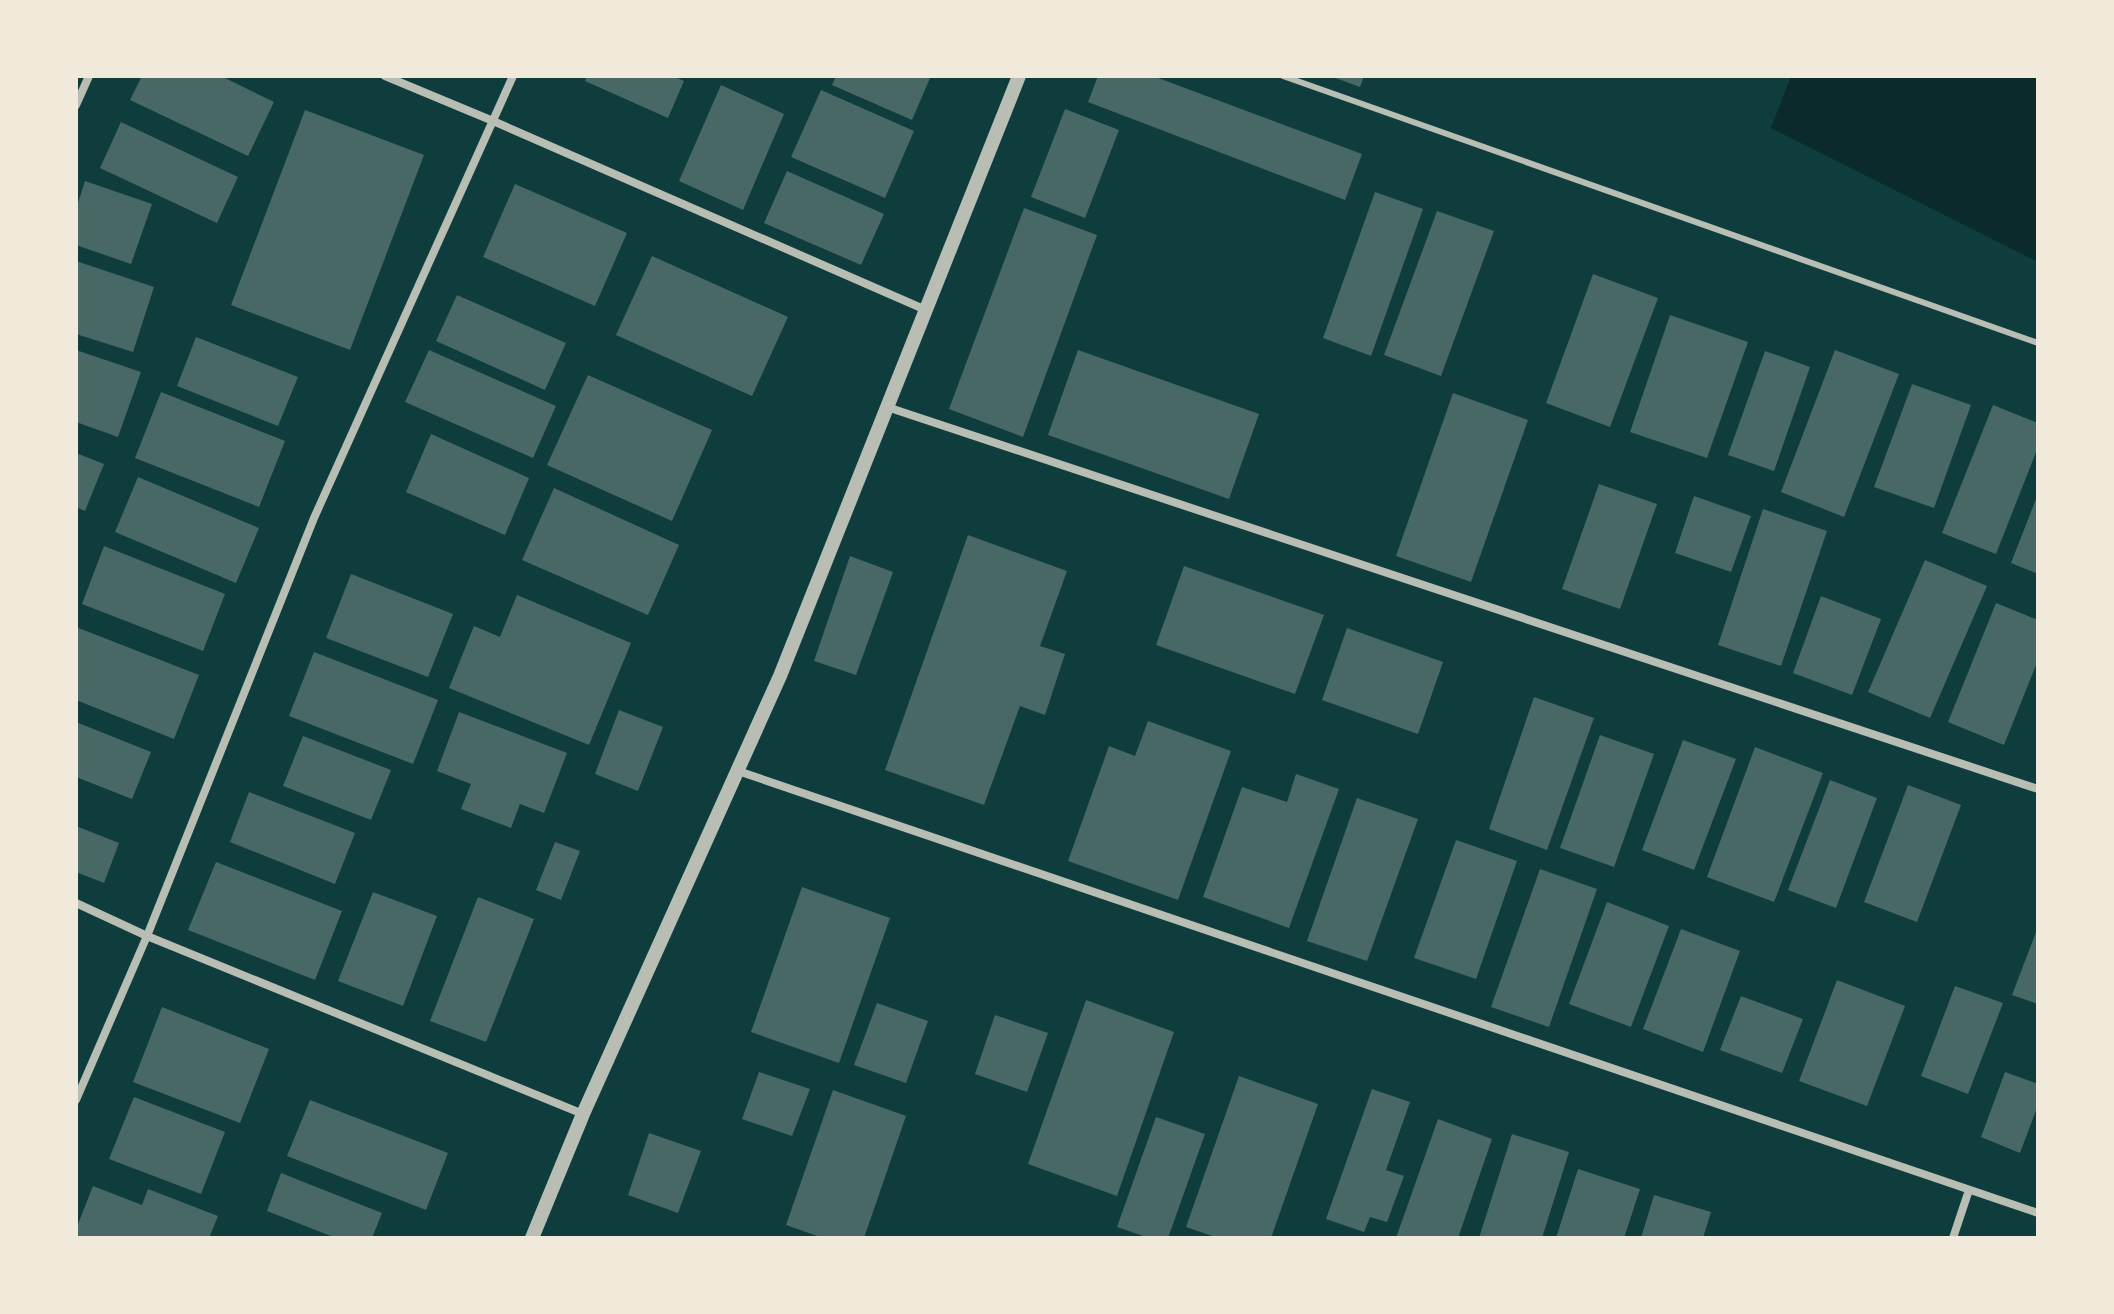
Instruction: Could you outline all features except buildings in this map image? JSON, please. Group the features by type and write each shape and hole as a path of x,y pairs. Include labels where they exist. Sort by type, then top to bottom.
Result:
{"street":[{"path":"76,105 89,76"},
{"path":"385,76 926,310"},
{"path":"76,1100 147,936 314,518 513,76"},
{"path":"532,1238 583,1114 780,676 1019,76"},
{"path":"887,407 2038,789"},
{"path":"738,771 2038,1213"},
{"path":"76,903 147,936 583,1114"},
{"path":"1953,1238 1969,1190"}],"lane":[{"path":"1283,76 2038,343"}],"water":[{"path":"1791,76 2038,76 2038,262 1771,128"}]}
